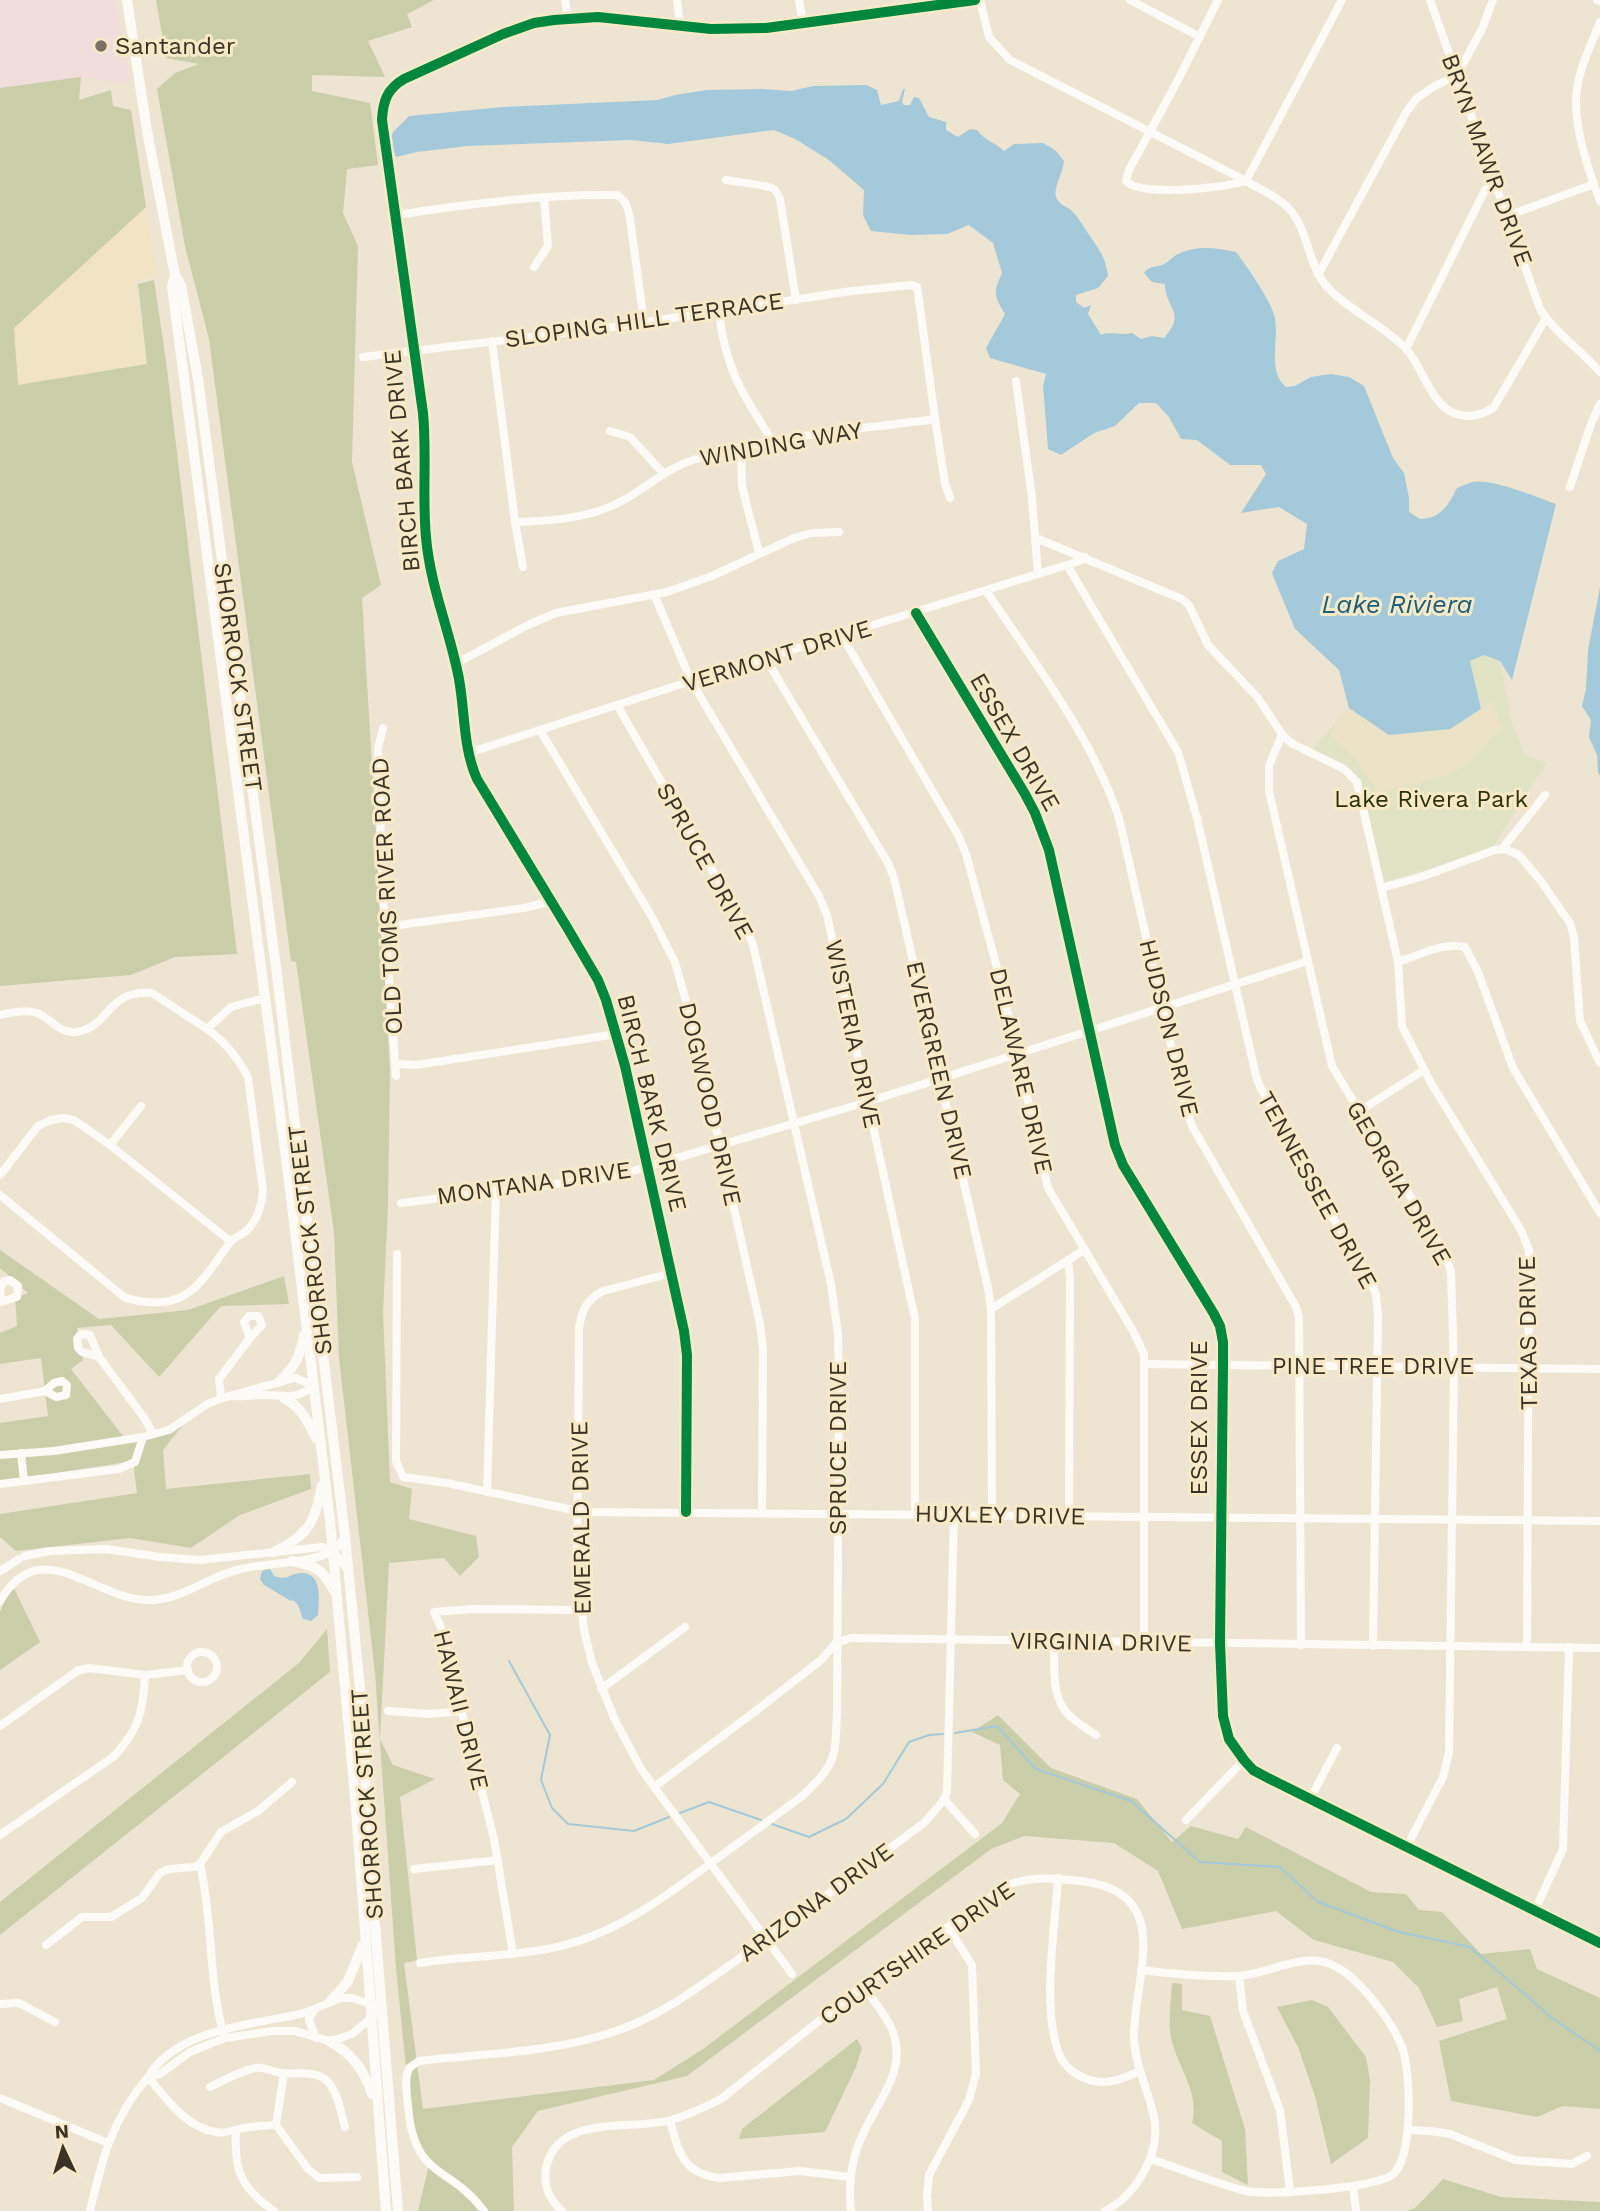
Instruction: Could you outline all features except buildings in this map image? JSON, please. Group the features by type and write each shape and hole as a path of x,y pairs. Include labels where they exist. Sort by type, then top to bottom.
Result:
{"main road":[{"name":"SHORROCK STREET","path":"127,0 147,128 198,379 318,1307 361,1699 370,1862 398,2211"},
{"name":"SHORROCK STREET","path":"175,275 173,286 307,1322 333,1551 386,2211"},
{"path":"269,914 271,982 265,999 273,1006 279,1042 290,1080"},
{"path":"318,1307 318,1374 314,1385 322,1401 328,1432 335,1449"},
{"path":"279,1381 294,1367 302,1351 307,1322"},
{"path":"284,1398 294,1403 304,1414 320,1445"},
{"path":"274,1552 308,1529 317,1511 324,1472"},
{"path":"292,1561 311,1565 322,1571 338,1600"},
{"path":"331,2001 348,1981 365,1939"},
{"path":"329,2041 348,2053 364,2073 377,2108"}],"street":[{"path":"565,0 568,18"},
{"path":"677,0 680,25"},
{"path":"799,0 803,23"},
{"path":"978,0 989,37 1010,60 1246,181 1271,195 1292,212 1318,275 1331,291 1406,349 1436,399 1454,415 1480,415 1494,407 1546,318 1583,352 1600,372"},
{"name":"BIRCH BARK DRIVE","path":"686,1512 687,1355 672,1273 617,1034 598,980 477,779 468,753 455,664 434,586 426,537 426,444 382,120 385,97 394,85 503,34 534,23 598,17 733,30 978,0"},
{"path":"1130,0 1200,37"},
{"path":"1218,0 1126,177 1128,184 1134,187 1154,190 1202,188 1246,181"},
{"path":"1246,181 1342,0"},
{"name":"BRYN MAWR DRIVE","path":"1430,0 1536,301 1546,318"},
{"path":"1318,275 1407,111 1416,99 1457,75 1482,29 1493,0"},
{"path":"1600,22 1583,67 1577,97 1582,145 1600,201"},
{"path":"726,180 765,186 777,192 796,300"},
{"path":"1406,349 1485,190 1494,183"},
{"path":"1507,216 1594,184"},
{"path":"396,215 495,200 617,195 627,205 644,322"},
{"path":"534,267 548,246 544,197"},
{"name":"SLOPING HILL TERRACE","path":"363,357 912,285 917,287 935,419"},
{"path":"719,312 726,357 734,378 774,442"},
{"path":"492,341 523,567"},
{"path":"1016,381 1038,574"},
{"path":"1570,487 1600,404"},
{"path":"935,419 945,483 950,498"},
{"name":"WINDING WAY","path":"515,522 563,519 616,505 690,460 774,442 935,419"},
{"path":"610,431 630,438 664,474"},
{"path":"741,448 742,486 759,553"},
{"path":"455,664 556,613 687,586 759,553 812,533 839,532"},
{"path":"1036,538 1182,599 1189,605 1208,645 1258,698 1282,734"},
{"name":"VERMONT DRIVE","path":"468,753 691,681 987,592 1085,557"},
{"name":"TENNESSEE DRIVE","path":"1067,565 1168,732 1181,760 1257,1080 1282,1132 1359,1259 1376,1295 1378,1315 1373,1646"},
{"name":"HUDSON DRIVE","path":"987,592 1068,715 1107,784 1119,818 1184,1103 1192,1126 1296,1307 1299,1318 1300,1366 1301,1644"},
{"name":"WISTERIA DRIVE","path":"654,594 691,681 823,905 915,1319 915,1514"},
{"name":"ESSEX DRIVE","path":"916,613 1035,813 1049,850 1115,1145 1123,1165 1220,1326 1223,1342 1220,1643 1223,1716 1229,1739 1253,1770 1600,1943"},
{"name":"DELAWARE DRIVE","path":"842,636 958,835 966,854 999,975 1048,1188 1141,1345 1146,1364 1144,1642"},
{"name":"EVERGREEN DRIVE","path":"766,659 888,863 894,878 980,1250 991,1309 992,1515"},
{"name":"SPRUCE DRIVE","path":"420,1963 554,1948 589,1938 617,1925 654,1905 801,1797 831,1765 836,1742 839,1388 836,1312 831,1284 753,945 617,705"},
{"name":"OLD TOMS RIVER ROAD","path":"383,729 378,748 385,927 396,1064"},
{"name":"DOGWOOD DRIVE","path":"540,730 652,917 675,962 694,1030 761,1324 762,1513"},
{"name":"TEXAS DRIVE","path":"1282,734 1293,744 1344,769 1357,782 1398,962 1402,1026 1424,1070 1527,1241 1530,1264 1527,1647"},
{"name":"GEORGIA DRIVE","path":"1282,734 1269,766 1269,790 1332,1066 1445,1254 1451,1272 1454,1367 1447,1763 1407,1846"},
{"path":"1502,849 1545,795"},
{"path":"1381,888 1502,849 1519,855 1570,923 1574,938 1580,1021 1600,1063"},
{"path":"385,927 524,908 551,901"},
{"path":"1398,962 1447,946 1465,947 1478,972 1513,1068 1600,1213"},
{"name":"MONTANA DRIVE","path":"401,1203 612,1177 867,1102 1308,961"},
{"path":"0,1016 31,1011 43,1015 59,1028 74,1033 89,1028 100,1020 120,999 130,993 141,992 152,993 207,1029 226,1046 248,1077 263,1191 262,1204 247,1231 230,1241 193,1291 173,1301 136,1302 113,1290 0,1195"},
{"path":"207,1029 231,1007 265,999"},
{"path":"396,1076 396,1064 416,1065 617,1034"},
{"path":"1359,1112 1424,1070"},
{"path":"110,1145 141,1107"},
{"path":"0,1175 38,1126 63,1118 74,1120 110,1145 230,1241"},
{"path":"487,1492 496,1190"},
{"path":"991,1309 1084,1250"},
{"name":"HUXLEY DRIVE","path":"397,1254 397,1461 400,1476 403,1477 447,1483 578,1511 1600,1521"},
{"path":"1068,1261 1069,1516"},
{"name":"EMERALD DRIVE","path":"672,1273 603,1291 593,1296 582,1312 579,1328 577,1571 581,1611 592,1663 601,1689 630,1750 654,1787 792,1974"},
{"path":"225,1397 219,1379 250,1338"},
{"path":"99,1357 153,1434"},
{"name":"PINE TREE DRIVE","path":"1146,1364 1600,1368"},
{"path":"0,1455 54,1451 143,1437 169,1430 225,1397 241,1391 295,1378 314,1385"},
{"path":"225,1397 267,1395 284,1398 297,1395 314,1385"},
{"path":"0,1399 46,1391"},
{"path":"0,1484 126,1466 135,1462 143,1437"},
{"path":"22,1453 24,1481"},
{"path":"954,1514 947,1792 944,1799 975,1834"},
{"path":"0,1601 19,1578 35,1571 49,1569 66,1571 125,1597 148,1600 179,1595 236,1570 326,1555 340,1545 345,1536"},
{"path":"0,1571 22,1558 47,1552 106,1549 201,1560 322,1547 333,1551 347,1569"},
{"path":"47,1552 49,1569"},
{"name":"HAWAII DRIVE","path":"513,1954 499,1860 440,1625 434,1612 473,1609 581,1611"},
{"path":"601,1689 685,1628"},
{"name":"VIRGINIA DRIVE","path":"836,1643 851,1638 1600,1648"},
{"path":"1054,1641 1055,1685 1061,1706 1096,1735"},
{"path":"654,1787 758,1710 821,1660 836,1643"},
{"path":"1535,1910 1563,1849 1569,1647"},
{"path":"0,1726 77,1671 89,1668 145,1675 188,1670"},
{"path":"0,1835 113,1757 128,1741 138,1724 143,1705 145,1675"},
{"path":"388,1711 418,1714 461,1712"},
{"path":"1310,1799 1337,1748"},
{"path":"1186,1820 1244,1760"},
{"path":"46,1945 82,1917 111,1917 142,1898 160,1873 200,1864 220,1832 258,1811 292,1783"},
{"name":"ARIZONA DRIVE","path":"484,2211 467,2193 431,2166 419,2152 410,2124 406,2081 409,2068 419,2061 562,2046 624,2028 685,1997 767,1939 923,1823 944,1799"},
{"path":"414,1869 499,1860"},
{"path":"200,1864 205,1886 212,1976 225,2038"},
{"name":"COURTSHIRE DRIVE","path":"562,2211 545,2189 545,2181 550,2155 565,2137 585,2130 670,2120 721,2099 863,1986 1007,1885 1034,1878 1100,1883 1112,1888 1128,1899 1144,1938 1134,2038 1140,2071 1154,2115 1155,2132 1150,2159 1140,2180 1114,2207 1105,2211"},
{"path":"1058,1878 1051,2010 1058,2053 1068,2068 1088,2080 1117,2080 1140,2071"},
{"path":"928,2211 929,2175 969,2100 976,2074 972,1965 948,1927"},
{"path":"1141,1970 1188,1976 1239,1976 1305,1961 1324,1962 1341,1970 1369,1995 1402,2045 1408,2074 1406,2152 1399,2169 1384,2180 1353,2186 1268,2193 1247,2191 1150,2159"},
{"path":"1239,1976 1243,2011 1280,2110 1290,2191"},
{"path":"850,2211 850,2176 863,2133 892,2079 898,2050 892,2029 863,1986"},
{"path":"90,2211 108,2143 124,2108 155,2065 183,2046 222,2028 296,2015 331,2001 352,1998 383,2008"},
{"path":"0,2004 19,2003 55,2022"},
{"path":"148,2077 160,2074 190,2052 225,2038 270,2031 295,2031 329,2041 352,2034 383,2008"},
{"path":"314,2010 309,2021 316,2038"},
{"path":"210,2087 254,2068 264,2067 325,2079 334,2091 345,2127"},
{"path":"284,2073 276,2125 315,2176 357,2176"},
{"path":"148,2077 177,2110 203,2129 216,2132 276,2125"},
{"path":"0,2098 108,2143"},
{"path":"670,2120 678,2152 690,2168 708,2176 719,2178 800,2171 850,2176"},
{"path":"236,2130 238,2172 251,2192 274,2211"},
{"path":"1408,2130 1431,2130 1450,2134 1515,2160 1572,2164 1587,2156"},
{"path":"1353,2186 1356,2211"}],"shaded area":[{"path":"0,0 116,0 131,84 80,77 0,88"},
{"path":"146,211 157,276 135,281 147,369 14,390 6,329 119,216"}],"green space":[{"path":"156,0 434,0 407,14 412,27 368,41 385,77 312,75 312,91 370,103 378,165 347,169 343,213 358,246 352,462 381,585 362,598 390,1069 383,1313 390,1482 412,1489 409,1519 476,1536 479,1557 460,1576 444,1558 389,1563 380,1739 393,1765 435,1779 400,1797 417,1960 404,1963 423,2109 654,2080 703,2049 1002,1823 1020,1794 1003,1780 1000,1745 972,1732 998,1715 1051,1768 1137,1799 1172,1842 1191,1826 1238,1839 1246,1827 1371,1892 1406,1894 1419,1910 1442,1912 1481,1954 1530,1949 1537,1969 1600,1998 1600,2109 1563,2106 1537,2117 1451,2101 1439,2041 1507,2019 1497,1987 1459,1999 1463,2021 1437,2027 1419,1988 1393,1962 1314,1940 1276,1911 1182,1929 1158,1871 1114,1843 1024,1836 991,1849 687,2076 538,2111 512,2147 514,2211 418,2211 429,2165 412,2128 396,1968 375,1673 339,1358 334,1232 296,962 291,961 209,339 185,246 157,89 175,73 199,64 166,58"},
{"path":"81,77 79,100 111,90 113,106 131,110 146,207 14,328 18,385 147,364 138,284 154,280 237,954 175,957 131,975 0,986 0,88"},
{"name":"Lake Rivera Park","path":"1484,655 1500,661 1512,723 1525,755 1547,763 1491,850 1384,882 1357,781 1310,751 1349,708 1389,735 1469,661"},
{"path":"0,1250 99,1319 188,1310 284,1276 289,1304 221,1306 159,1377 111,1325 77,1328 83,1360 71,1369 126,1440 183,1425 163,1450 166,1489 310,1474 311,1489 240,1515 191,1548 130,1538 16,1551 0,1537 0,1514 137,1493 133,1461 0,1482 0,1423 48,1416 41,1358 0,1364 0,1333 17,1326 15,1298 28,1293 0,1268"},
{"path":"12,1584 40,1642 0,1670 0,1612"},
{"path":"327,1629 330,1672 0,1935 0,1902 299,1663"},
{"path":"1172,1983 1182,1984 1182,2010 1210,2016 1245,2129 1248,2185 1222,2172 1222,2141 1192,2123 1194,2112 1191,2090 1171,2038"},
{"path":"1312,2000 1328,2007 1366,2057 1370,2080 1368,2138 1331,2164 1315,2096 1298,2047 1277,2007"},
{"path":"857,2039 862,2048 856,2067 825,2132 739,2139 742,2129"},
{"path":"1443,2179 1501,2197 1600,2202 1600,2211 1407,2211 1415,2208"}],"sand":[{"path":"1493,700 1502,728 1467,764 1445,776 1378,793 1357,761 1329,735 1349,708 1389,735 1450,729"}],"water":[{"name":"Lake Riviera","path":"866,85 877,90 881,105 899,101 905,89 902,102 904,105 910,105 914,97 919,98 929,117 946,122 946,130 958,137 970,129 977,130 1004,151 1014,144 1043,143 1055,150 1064,161 1056,197 1079,219 1101,253 1107,269 1108,276 1098,288 1076,295 1076,302 1084,308 1091,305 1088,314 1101,335 1132,333 1141,339 1152,336 1164,338 1174,322 1174,311 1165,284 1152,282 1144,273 1192,249 1236,252 1273,312 1276,328 1275,364 1280,380 1286,387 1295,386 1311,377 1331,374 1349,377 1364,386 1393,458 1404,473 1409,512 1420,519 1433,517 1447,506 1457,488 1471,482 1491,483 1556,504 1512,680 1500,661 1484,655 1470,661 1481,709 1450,729 1389,735 1349,708 1339,670 1295,629 1272,573 1278,561 1304,549 1307,524 1279,507 1241,513 1266,474 1261,465 1230,465 1197,440 1181,439 1169,417 1156,403 1139,403 1115,426 1094,433 1061,455 1048,449 1043,386 1046,374 990,358 986,348 1005,314 996,294 1002,273 993,243 969,225 947,234 911,235 871,231 863,215 864,190 829,160 795,139 774,130 668,144 631,140 467,146 396,157 389,140 409,116 503,107 658,100 707,90 791,91 813,86"},
{"path":"1600,587 1600,776 1597,755 1589,737 1591,720 1582,706 1586,689 1588,650"},
{"path":"270,1569 274,1576 279,1577 286,1578 301,1573 313,1577 318,1588 318,1615 311,1621 303,1619 293,1600 264,1585 260,1579 262,1571"}],"waterway":[{"path":"509,1661 550,1735 541,1780 552,1808 568,1824 634,1831 669,1817"},
{"path":"955,1733 997,1726 1036,1769 1131,1801 1200,1862 1280,1867 1318,1902 1399,1932 1470,1947 1552,2018 1600,2051"},
{"path":"772,1824 809,1837 846,1819 883,1784 909,1742 929,1735 943,1734"},
{"path":"680,1813 709,1802 761,1820"}],"cycle path":[{"path":"686,1512 687,1355 684,1331 625,1066 598,980 477,779 469,755 459,679 428,555 423,413 382,120 383,107 390,91 404,79 503,34 534,23 598,17 711,29 766,28 975,0"},
{"path":"916,613 1035,813 1049,850 1115,1145 1123,1165 1220,1326 1223,1342 1220,1643 1223,1716 1229,1739 1253,1770 1600,1943"}],"place":[{"name":"Santander","path":"101,46"}]}
